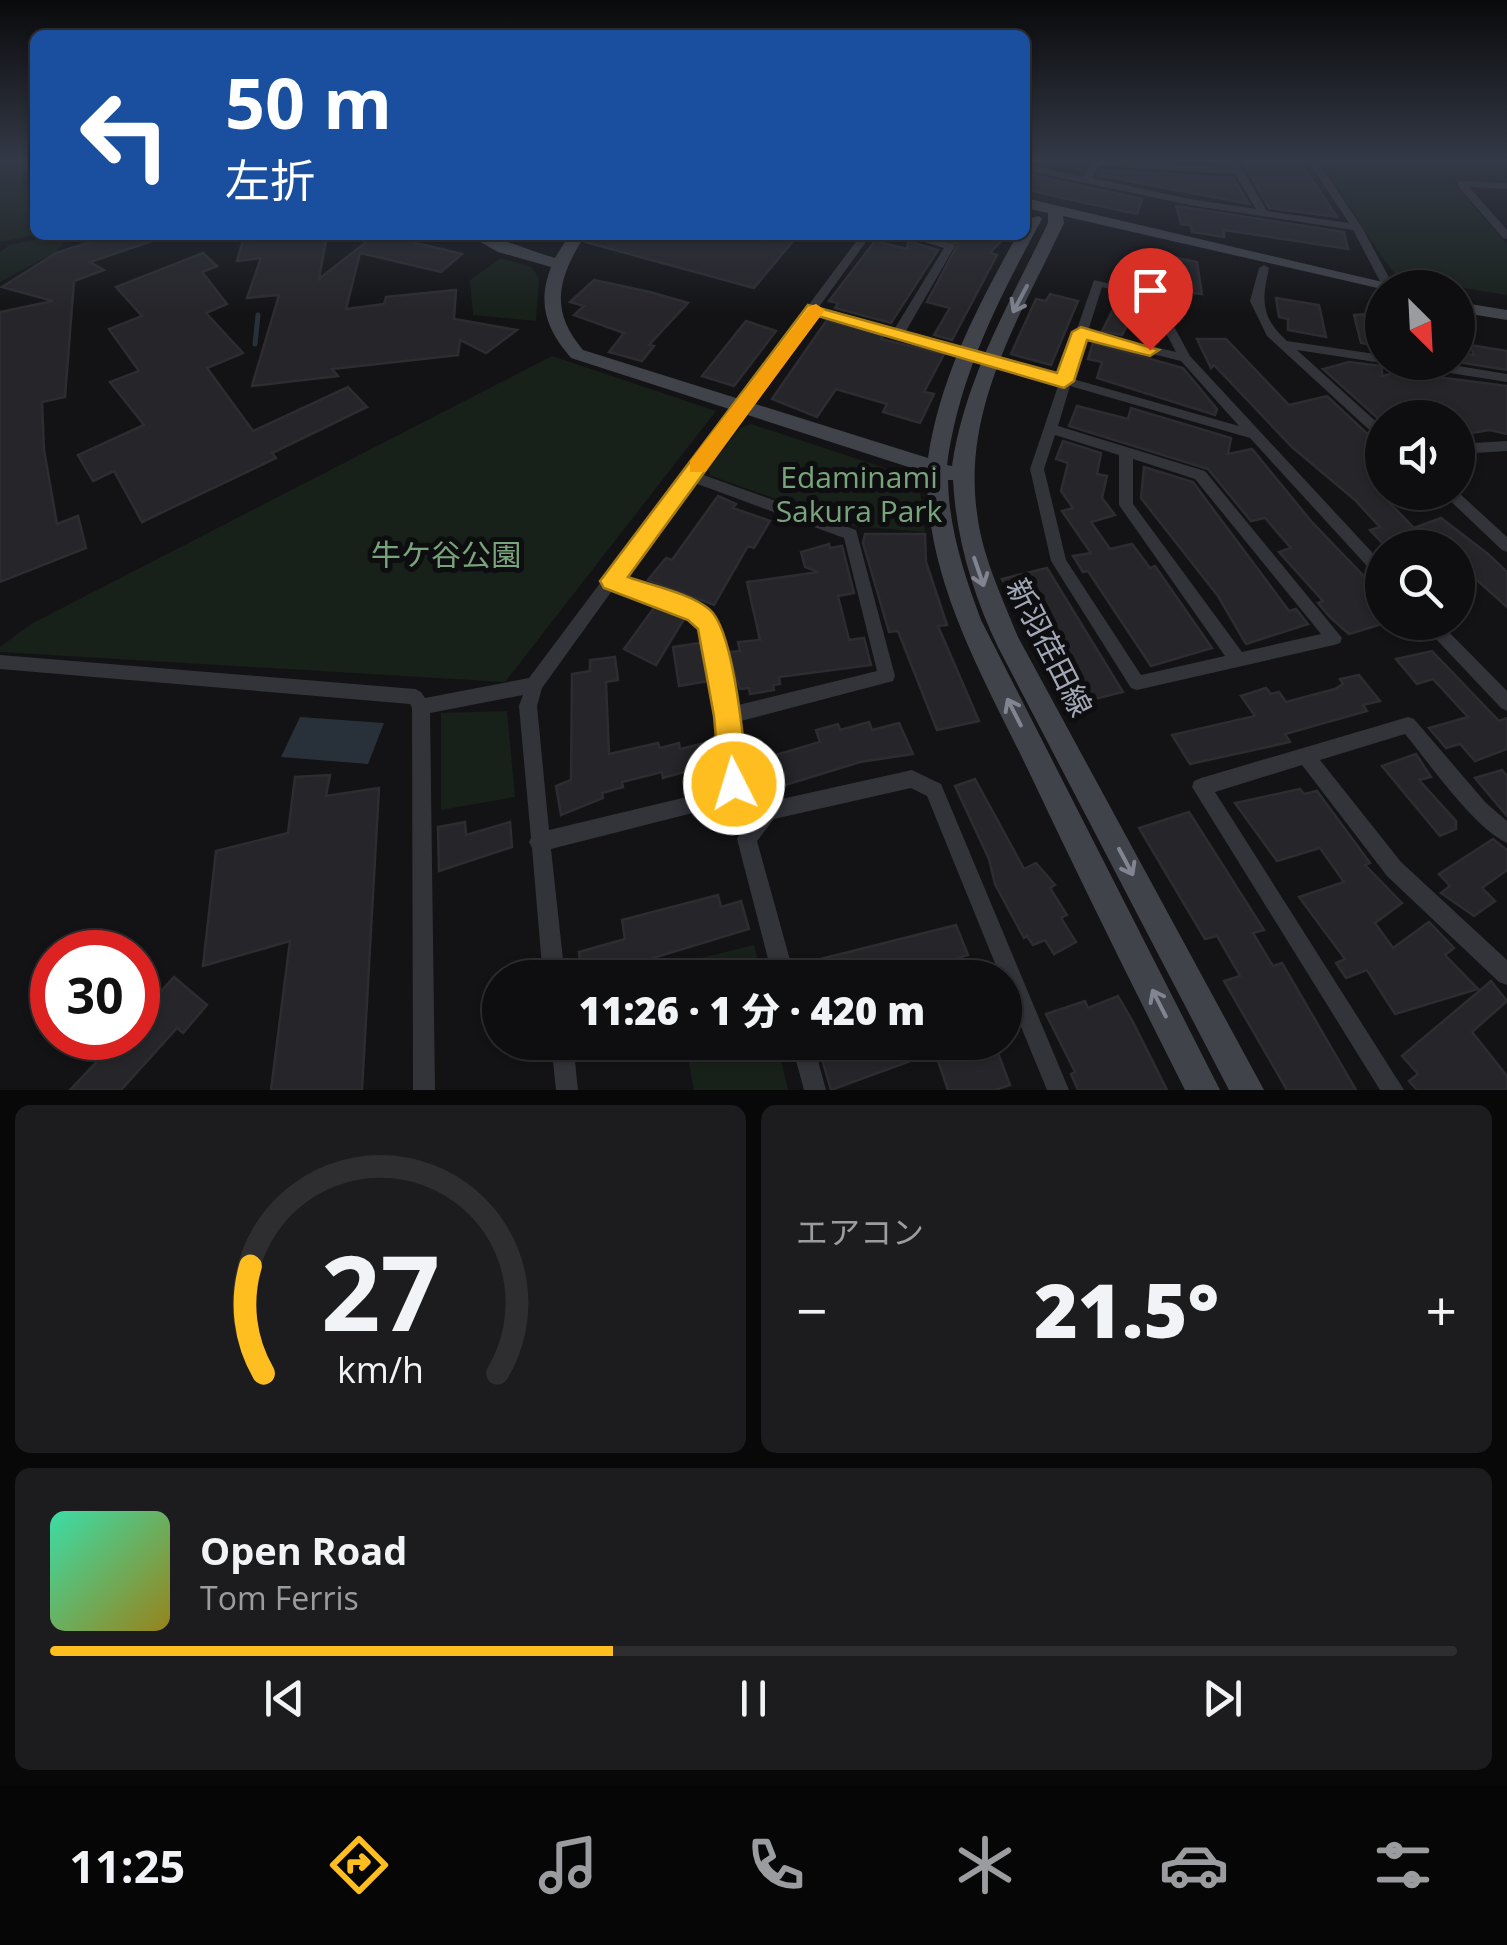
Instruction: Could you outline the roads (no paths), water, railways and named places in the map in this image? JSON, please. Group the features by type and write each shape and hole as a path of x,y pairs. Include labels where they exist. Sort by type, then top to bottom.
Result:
{"street":[{"path":"1030,213 1365,284"},
{"path":"1258,213 1356,226"},
{"path":"1347,213 1380,270"},
{"path":"1487,213 1507,236"},
{"path":"1056,216 1264,268 1365,285"},
{"name":"新羽荏田線","path":"1056,216 987,360 949,473 978,576 1008,640 1247,1090"},
{"path":"486,240 557,264"},
{"path":"574,240 557,264 549,292 550,311 577,354 949,473"},
{"path":"552,960 528,706 534,685 862,240"},
{"path":"898,334 950,246 926,240"},
{"name":"新羽荏田線","path":"1016,240 950,394 948,552 980,645 1203,1090"},
{"path":"1264,268 1256,301 1282,344 1365,419"},
{"path":"1051,429 1200,475 1334,638 1138,683 1059,561 1037,469 1098,282 1153,297 1185,358 1365,554"},
{"path":"1475,300 1507,305"},
{"path":"814,309 1256,435"},
{"path":"1475,310 1507,315"},
{"path":"1081,332 1185,358"},
{"path":"1282,344 1365,356"},
{"path":"1475,373 1507,378"},
{"path":"1475,448 1507,446"},
{"path":"1126,452 1126,504 1238,660"},
{"path":"690,476 851,534 887,676 728,716"},
{"path":"1468,510 1507,546"},
{"path":"539,842 721,798 734,784 728,716 709,625 696,613 612,581"},
{"path":"1446,640 1507,703"},
{"path":"0,662 415,698 420,707 424,1090"},
{"path":"420,707 534,685"},
{"path":"1392,1090 1201,787 1408,725 1479,809 1507,833"},
{"path":"1306,756 1394,869 1507,974"},
{"path":"779,960 748,839 768,811 912,779 934,790 1004,960"},
{"path":"1022,1003 1058,1090"},
{"path":"564,1060 568,1090"},
{"path":"806,1060 814,1090"}],"waterway":[{"path":"255,344 258,315"}],"park label":[{"name":"Edaminami Sakura Park","path":"859,493"},
{"name":"牛ケ谷公園","path":"446,554"}]}
